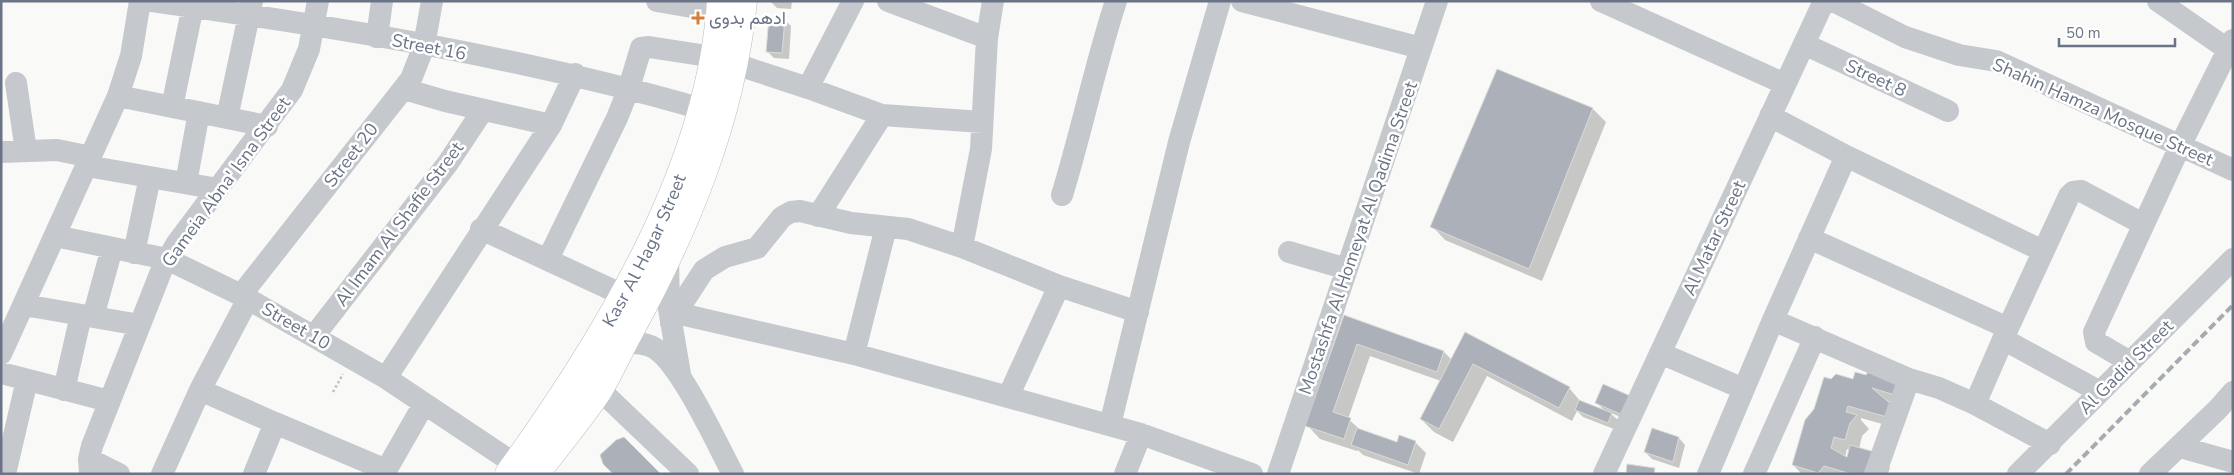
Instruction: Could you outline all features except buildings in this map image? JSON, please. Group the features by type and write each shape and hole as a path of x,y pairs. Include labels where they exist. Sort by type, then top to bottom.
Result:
{"main road":[{"name":"Kasr Al Hagar Street","path":"520,471 599,388 668,257 706,167 722,116 728,5"},
{"name":"Kasr Al Hagar Street","path":"520,471 623,295 668,204 687,157 702,109 724,60"}],"street":[{"path":"1,354 13,315 55,236 118,96 131,56 140,1"},
{"name":"Street 16","path":"152,1 251,8 314,24 574,74 702,109"},
{"name":"Gameia Abna' Isna Street","path":"89,466 92,446 167,259 292,90 302,70 318,1"},
{"path":"376,36 382,1"},
{"name":"Street 20","path":"162,474 245,297 404,89 417,68 424,46 432,1"},
{"path":"657,1 728,5"},
{"path":"808,88 853,1"},
{"path":"888,1 987,38"},
{"path":"962,247 981,149 987,38 993,1"},
{"path":"1062,194 1087,108 1100,47 1116,1"},
{"path":"1110,426 1179,142 1220,1"},
{"name":"Mostashfa Al Homeyat Al Qadima Street","path":"1278,474 1437,1"},
{"name":"Al Matar Street","path":"1604,474 1824,1"},
{"name":"Shahin Hamza Mosque Street","path":"1833,1 1905,36 1959,55 1996,61 2233,170"},
{"path":"2130,362 2096,342 2094,332 2180,146 2231,47 2158,1"},
{"path":"1253,3 1421,48"},
{"path":"172,107 194,4"},
{"path":"1613,4 1786,84"},
{"path":"227,118 251,8"},
{"name":"Street 8","path":"1804,44 1948,111"},
{"path":"548,259 617,118 629,88 641,48 649,47 724,60 808,88 882,116 982,122"},
{"path":"386,378 481,229 551,125 574,74"},
{"path":"16,83 26,151"},
{"path":"404,89 483,110 551,125"},
{"path":"118,96 267,126"},
{"name":"Al Imam Al Shafie Street","path":"314,336 448,163 483,110"},
{"path":"186,183 199,112"},
{"path":"818,216 882,116"},
{"path":"1770,116 1846,156 2043,251"},
{"path":"1,152 66,151 89,162 150,177 218,189"},
{"path":"1708,474 1773,320 1846,156"},
{"path":"134,252 150,177"},
{"path":"1975,404 2068,196 2077,190 2143,224"},
{"path":"673,318 704,270 714,262 732,254 757,248 782,217 791,212 800,211 851,223 908,229 962,247 1059,286 1138,312"},
{"path":"854,354 886,227"},
{"path":"481,229 623,295"},
{"name":"Street 10","path":"55,236 167,259 245,297 386,378 520,471"},
{"path":"1809,238 2005,334 2100,392"},
{"path":"64,390 87,316 112,248"},
{"path":"1289,252 1347,270"},
{"path":"668,257 673,318 681,378"},
{"name":"Al Gadid Street","path":"2018,474 2233,259"},
{"path":"1008,397 1059,286"},
{"path":"13,315 87,316 140,325"},
{"path":"673,318 854,354 1141,434 1221,468 1252,474"},
{"path":"1773,320 1909,379 1939,388 1975,404 2050,444"},
{"path":"1754,474 1815,337"},
{"path":"622,344 643,344 656,349 681,378 733,474"},
{"path":"1660,353 1744,389"},
{"path":"1,374 109,401"},
{"path":"1875,474 1909,379"},
{"path":"5,474 27,380"},
{"path":"599,388 688,474"},
{"path":"200,390 385,472 424,404"},
{"path":"2150,474 2180,446 2226,410 2233,392"},
{"path":"254,474 276,423"},
{"path":"1125,474 1141,434"},
{"path":"2180,446 2233,462"},
{"path":"89,466 119,474"}],"railway":[{"path":"2066,474 2233,305"}],"place":[{"name":"ادهم بدوى","path":"698,18"}]}
